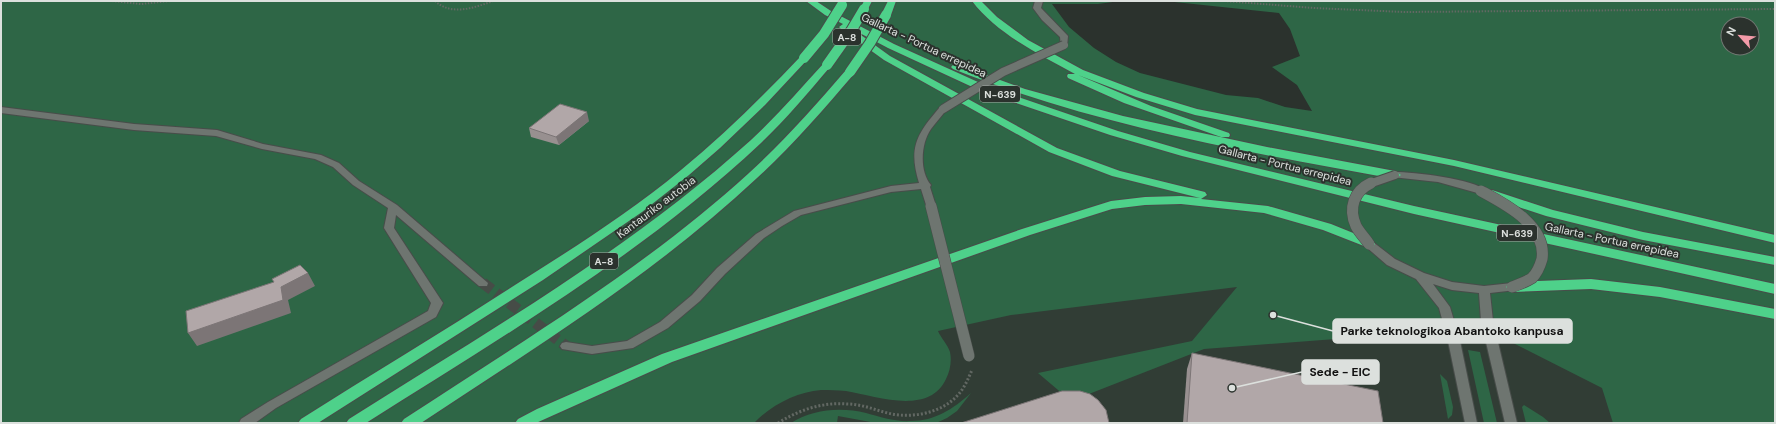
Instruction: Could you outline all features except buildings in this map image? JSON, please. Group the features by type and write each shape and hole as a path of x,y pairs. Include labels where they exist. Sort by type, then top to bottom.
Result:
{"highway":[{"name":"Gallarta - Portua errepidea","path":"810,1 828,13 891,46 985,89 1114,133 1186,154 1414,210 1775,289"},
{"name":"A-8","path":"409,423 544,334 635,271 738,189 781,149 850,72 870,43 892,1"},
{"path":"976,1 1018,43 1052,66 1108,94 1174,119 1283,154"},
{"path":"306,423 530,283 609,230 685,173 736,129 770,96 824,34 843,3"},
{"name":"Kantauriko autobia","path":"354,423 524,316 594,269 665,218 714,179 756,142 827,65 851,32 866,5"},
{"path":"828,13 969,72 1031,95 1132,123 1325,163 1394,175"},
{"path":"828,13 858,38 887,58 1053,150 1116,174 1186,192 1268,210 1327,227 1369,244"},
{"path":"990,16 1025,42 1079,72 1140,95 1194,112 1266,128 1454,163 1775,239"},
{"path":"1481,191 1550,213 1643,236 1775,261"},
{"path":"523,423 542,413 681,353 768,321 959,255 1111,205 1145,201 1181,200 1268,210"},
{"path":"1512,287 1591,284 1660,292 1775,314"}],"street":[{"path":"968,356 926,185 919,168 918,150 926,129 943,108 1003,72 1064,44 1064,36 1037,8 1039,1"},
{"path":"1,110 134,127 217,132 262,146 318,157 336,165 356,183 393,207 483,283"},
{"path":"1394,175 1422,175 1444,179 1481,191 1508,206 1528,224 1541,243 1542,262 1532,277 1512,287 1484,290 1452,286 1420,276 1391,262 1369,244 1355,225 1351,207 1357,192 1373,181 1394,175"},
{"path":"566,346 592,350 629,345 664,326 696,298 721,271 760,236 798,213 891,189 926,185"},
{"path":"245,423 272,405 432,314 437,303 389,228 393,207"},
{"path":"1420,276 1434,292 1444,307 1454,341 1471,423"},
{"path":"1484,290 1487,322 1511,423"}],"path":[{"path":"112,1 122,3 152,4 170,1"},
{"path":"434,1 445,8 458,9 473,8 493,1"},
{"path":"1224,1 1299,9 1362,12 1496,13 1775,9"},
{"path":"778,423 799,412 820,405 858,404 894,414 907,415 925,413 942,407 956,396 965,384 972,370 968,356"}],"shaded area":[{"path":"1164,210 1775,423 561,423"}],"green space":[{"path":"1,1 1120,1 1098,4 1052,4 1069,27 1094,48 1116,62 1140,73 1226,95 1258,98 1285,107 1312,111 1297,85 1272,67 1300,56 1290,29 1279,13 1165,1 1775,1 1775,423 1613,423 1602,388 1511,342 1476,334 1478,341 1466,338 1463,331 1424,321 1362,337 1204,349 1071,401 1038,373 1192,341 1237,287 1011,315 938,331 950,352 951,359 949,373 938,390 927,397 901,401 843,391 812,391 785,400 761,416 754,423 1,423"},
{"path":"1468,350 1480,352 1497,423 1484,423"},
{"path":"1440,374 1447,381 1453,407 1452,415 1448,419"},
{"path":"971,393 957,411 936,423 876,423 838,416 837,423 791,423 808,415 827,410 857,411 899,421 928,419 950,409"},
{"path":"1524,405 1550,423 1526,423 1522,407"}],"tunnel":[{"path":"483,283 566,346"}],"place":[{"name":"Parke teknologikoa Abantoko kanpusa","path":"1273,315"},
{"name":"Sede - EIC","path":"1232,388"}]}
